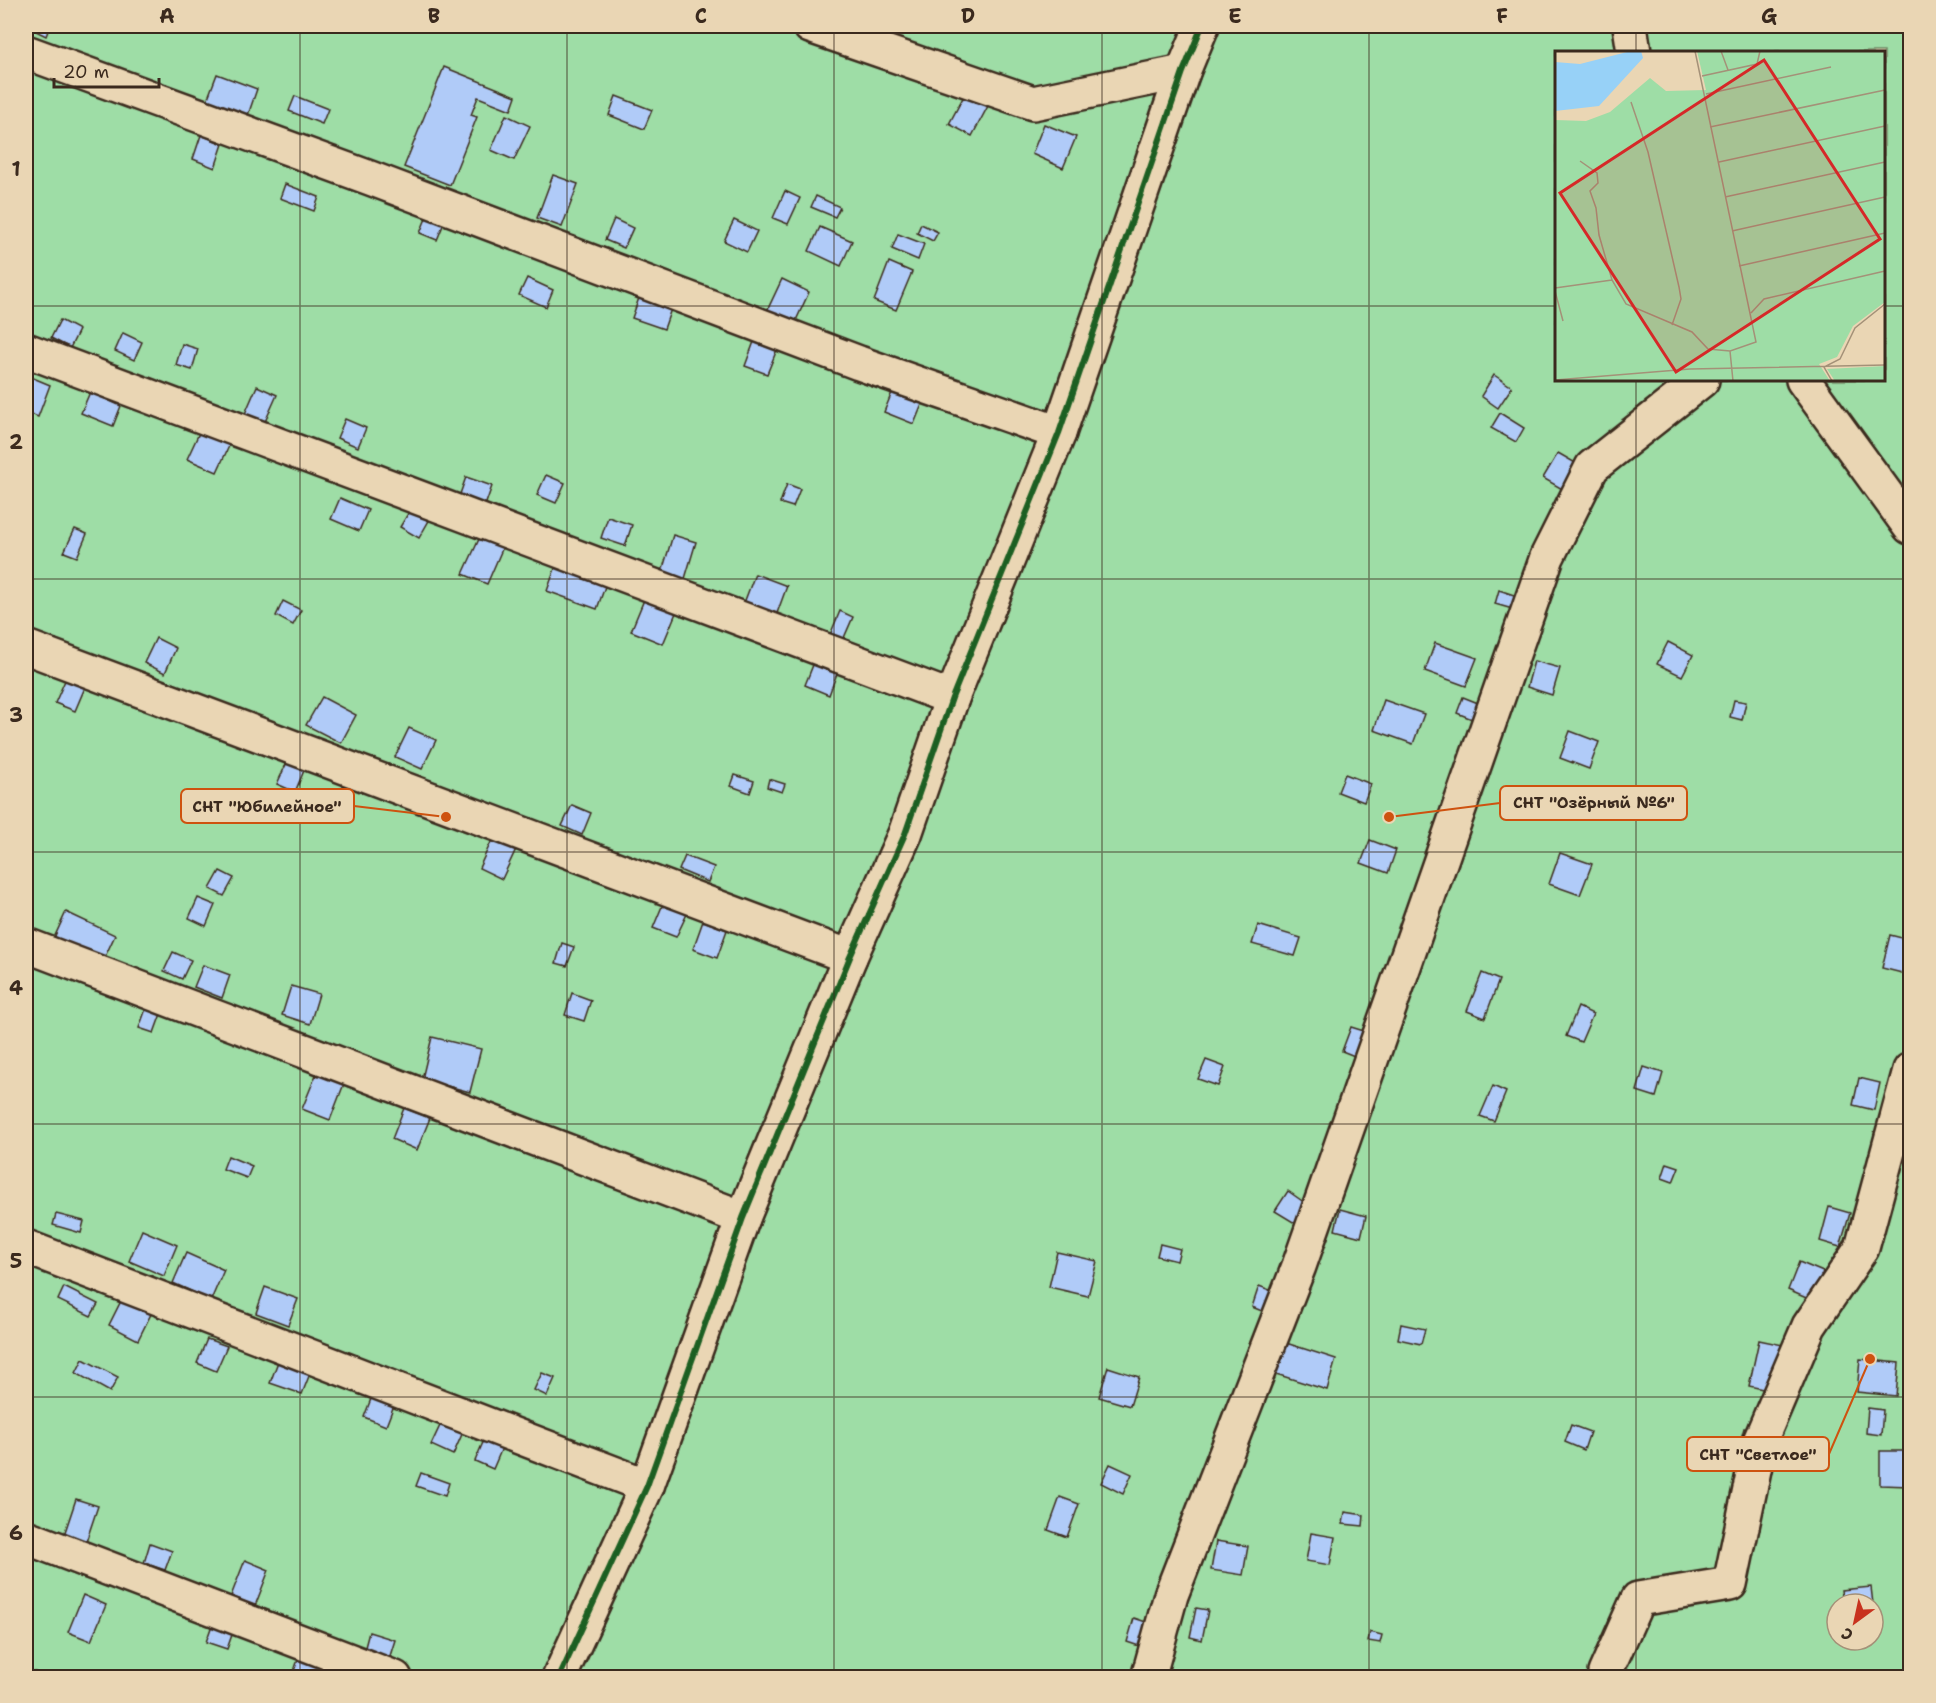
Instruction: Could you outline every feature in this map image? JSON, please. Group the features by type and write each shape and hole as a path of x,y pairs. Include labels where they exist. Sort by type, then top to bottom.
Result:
{"street":[{"path":"810,26 1033,104 1183,72"},
{"path":"559,1677 647,1486 743,1218 850,957 905,834 952,698 1059,433 1183,72 1202,26"},
{"path":"1630,26 1634,51"},
{"path":"26,52 370,178 859,363 1059,433"},
{"path":"26,350 952,698"},
{"path":"1148,1677 1171,1595 1299,1266 1547,557 1592,466 1701,381"},
{"path":"1804,381 1911,527"},
{"path":"26,647 850,957"},
{"path":"26,945 743,1218"},
{"path":"1606,1677 1605,1673 1638,1599 1730,1584 1760,1441 1809,1326 1862,1248 1911,1070"},
{"path":"26,1247 647,1486"},
{"path":"26,1537 395,1677"}],"green space":[{"path":"26,26 1910,26 1910,1677 26,1678"}],"building":[{"path":"26,26 50,26 46,36"},
{"path":"444,67 516,96 511,110 478,97 471,115 477,117 450,185 404,167"},
{"path":"217,74 257,89 247,118 206,103"},
{"path":"966,92 989,104 972,136 949,124"},
{"path":"295,96 328,109 322,124 289,111"},
{"path":"616,96 652,110 644,129 609,115"},
{"path":"506,115 530,126 514,160 491,150"},
{"path":"1044,124 1076,137 1063,168 1032,154"},
{"path":"201,135 223,144 215,168 193,159"},
{"path":"553,175 578,184 562,227 537,218"},
{"path":"285,184 319,197 314,211 280,198"},
{"path":"785,191 800,198 788,224 773,218"},
{"path":"816,196 840,207 835,217 811,207"},
{"path":"427,216 444,223 437,240 420,233"},
{"path":"614,219 633,228 624,248 605,240"},
{"path":"734,220 757,231 747,252 724,241"},
{"path":"921,224 938,232 933,241 917,233"},
{"path":"820,227 852,241 841,266 809,251"},
{"path":"898,234 924,244 918,260 892,249"},
{"path":"889,262 912,272 896,310 874,301"},
{"path":"527,278 553,290 546,307 519,295"},
{"path":"782,279 809,292 793,327 766,313"},
{"path":"640,295 672,306 664,329 632,318"},
{"path":"60,320 79,330 70,348 51,338"},
{"path":"123,333 142,342 134,360 115,351"},
{"path":"755,339 778,347 767,374 745,366"},
{"path":"182,344 198,349 192,370 176,365"},
{"path":"26,375 50,385 38,417 26,412"},
{"path":"1494,375 1512,387 1498,408 1481,396"},
{"path":"257,386 277,395 264,424 244,416"},
{"path":"893,390 923,402 914,424 884,412"},
{"path":"90,392 121,406 113,426 81,413"},
{"path":"1500,413 1524,428 1516,442 1491,428"},
{"path":"345,419 366,428 358,447 337,438"},
{"path":"200,431 230,444 217,472 187,459"},
{"path":"1558,453 1579,465 1564,490 1543,478"},
{"path":"546,475 565,483 556,503 537,495"},
{"path":"466,477 492,486 485,506 459,497"},
{"path":"787,484 800,489 793,507 780,503"},
{"path":"340,498 368,510 359,531 331,519"},
{"path":"412,507 431,517 419,538 400,527"},
{"path":"608,517 632,525 625,546 601,538"},
{"path":"75,529 87,534 77,557 64,552"},
{"path":"673,535 696,542 684,582 661,575"},
{"path":"480,537 503,547 487,584 463,574"},
{"path":"558,560 608,578 597,609 547,591"},
{"path":"755,574 787,586 776,616 744,603"},
{"path":"1499,590 1520,597 1516,610 1495,604"},
{"path":"646,595 678,608 663,644 631,631"},
{"path":"283,601 301,610 293,625 276,616"},
{"path":"840,611 853,617 843,640 830,635"},
{"path":"156,638 176,648 165,673 144,663"},
{"path":"1668,642 1693,655 1682,676 1657,664"},
{"path":"1435,643 1477,658 1466,686 1425,671"},
{"path":"815,660 839,668 829,695 805,685"},
{"path":"1534,661 1560,668 1552,695 1527,687"},
{"path":"67,676 86,685 75,711 55,703"},
{"path":"322,697 356,715 341,743 306,725"},
{"path":"1463,697 1483,705 1477,721 1457,713"},
{"path":"1384,700 1424,714 1413,744 1374,730"},
{"path":"1734,700 1746,702 1742,720 1730,717"},
{"path":"409,728 436,740 422,769 395,757"},
{"path":"1570,731 1599,742 1589,769 1560,758"},
{"path":"288,760 305,768 295,792 277,784"},
{"path":"1345,774 1371,784 1364,802 1338,792"},
{"path":"735,775 754,781 750,793 731,786"},
{"path":"769,779 785,784 782,792 767,787"},
{"path":"572,805 591,813 582,835 562,826"},
{"path":"493,838 516,849 502,879 479,868"},
{"path":"1370,840 1396,850 1388,873 1361,863"},
{"path":"1560,853 1592,864 1580,895 1549,884"},
{"path":"685,856 714,867 708,882 679,870"},
{"path":"220,871 234,878 224,896 210,889"},
{"path":"198,898 215,905 206,926 189,918"},
{"path":"663,904 687,914 676,937 653,928"},
{"path":"66,912 115,935 103,961 54,938"},
{"path":"703,921 727,930 717,958 693,949"},
{"path":"1258,925 1301,938 1295,956 1252,944"},
{"path":"1890,935 1910,940 1910,975 1882,968"},
{"path":"562,943 574,947 567,966 556,963"},
{"path":"173,952 191,960 182,979 164,971"},
{"path":"203,965 230,975 222,998 194,987"},
{"path":"1482,973 1499,980 1485,1018 1467,1011"},
{"path":"291,986 319,994 310,1024 282,1015"},
{"path":"572,993 591,1000 584,1021 565,1015"},
{"path":"147,1006 162,1011 154,1033 139,1028"},
{"path":"1578,1007 1593,1014 1581,1042 1566,1036"},
{"path":"1351,1027 1367,1032 1357,1057 1342,1051"},
{"path":"432,1037 481,1049 470,1092 422,1079"},
{"path":"1206,1060 1225,1067 1218,1086 1198,1079"},
{"path":"320,1065 347,1076 330,1120 302,1109"},
{"path":"1644,1067 1663,1073 1656,1097 1637,1091"},
{"path":"1859,1078 1880,1083 1874,1110 1853,1105"},
{"path":"1493,1086 1506,1092 1494,1121 1480,1116"},
{"path":"404,1108 430,1118 417,1150 392,1139"},
{"path":"228,1156 252,1166 247,1178 223,1169"},
{"path":"1667,1163 1679,1167 1673,1182 1662,1178"},
{"path":"1288,1191 1315,1210 1303,1228 1275,1211"},
{"path":"1829,1207 1850,1213 1840,1247 1820,1241"},
{"path":"1340,1209 1366,1216 1361,1237 1335,1230"},
{"path":"56,1214 84,1221 81,1233 53,1225"},
{"path":"142,1230 177,1245 164,1276 129,1261"},
{"path":"1160,1244 1180,1249 1177,1261 1157,1256"},
{"path":"1057,1252 1097,1261 1088,1296 1049,1287"},
{"path":"186,1253 224,1270 211,1300 173,1283"},
{"path":"1799,1262 1823,1272 1811,1300 1788,1290"},
{"path":"1259,1286 1275,1292 1267,1313 1252,1307"},
{"path":"64,1287 98,1304 91,1316 58,1300"},
{"path":"265,1287 298,1299 288,1325 256,1313"},
{"path":"122,1299 151,1314 138,1340 109,1325"},
{"path":"1401,1324 1425,1329 1421,1344 1398,1339"},
{"path":"207,1339 227,1346 216,1371 197,1363"},
{"path":"1759,1340 1783,1345 1772,1391 1749,1386"},
{"path":"1286,1343 1336,1359 1327,1390 1276,1374"},
{"path":"83,1359 118,1377 110,1392 76,1373"},
{"path":"279,1359 311,1371 302,1394 270,1383"},
{"path":"1860,1359 1899,1363 1896,1396 1857,1392"},
{"path":"1108,1367 1139,1377 1130,1406 1099,1397"},
{"path":"542,1373 555,1378 547,1396 534,1390"},
{"path":"374,1391 396,1400 386,1426 364,1417"},
{"path":"1868,1408 1883,1410 1881,1435 1866,1433"},
{"path":"445,1415 466,1425 453,1455 431,1445"},
{"path":"1571,1425 1590,1432 1584,1450 1565,1442"},
{"path":"1744,1428 1760,1432 1750,1468 1734,1464"},
{"path":"487,1433 505,1441 493,1469 475,1461"},
{"path":"1880,1451 1910,1451 1910,1486 1880,1485"},
{"path":"1110,1464 1132,1474 1123,1494 1101,1483"},
{"path":"421,1473 449,1483 445,1496 416,1486"},
{"path":"1060,1497 1079,1504 1067,1537 1048,1530"},
{"path":"76,1499 98,1506 86,1542 64,1535"},
{"path":"1345,1512 1364,1515 1363,1526 1343,1524"},
{"path":"1311,1533 1335,1537 1330,1565 1306,1561"},
{"path":"1216,1541 1248,1546 1243,1575 1211,1570"},
{"path":"150,1543 172,1551 165,1570 144,1563"},
{"path":"245,1560 269,1570 255,1606 231,1596"},
{"path":"1871,1587 1872,1592 1841,1592 1841,1590"},
{"path":"83,1595 106,1605 91,1641 68,1632"},
{"path":"1196,1608 1208,1610 1202,1640 1190,1637"},
{"path":"1134,1618 1149,1623 1142,1647 1127,1642"},
{"path":"212,1625 233,1632 227,1649 206,1642"},
{"path":"369,1632 395,1640 389,1659 364,1651"},
{"path":"1370,1632 1382,1635 1380,1643 1368,1641"},
{"path":"301,1651 333,1663 328,1678 312,1678 294,1671"},
{"path":"26,1668 46,1677 46,1678 26,1678"}],"cycle path":[{"path":"559,1678 647,1486 743,1218 850,957 905,834 952,698 1059,433 1183,72 1202,26"}],"place":[{"name":"СНТ \"Юбилейное\"","path":"446,817"},
{"name":"СНТ \"Озёрный №6\"","path":"1389,817"},
{"name":"СНТ \"Светлое\"","path":"1870,1359"}]}
